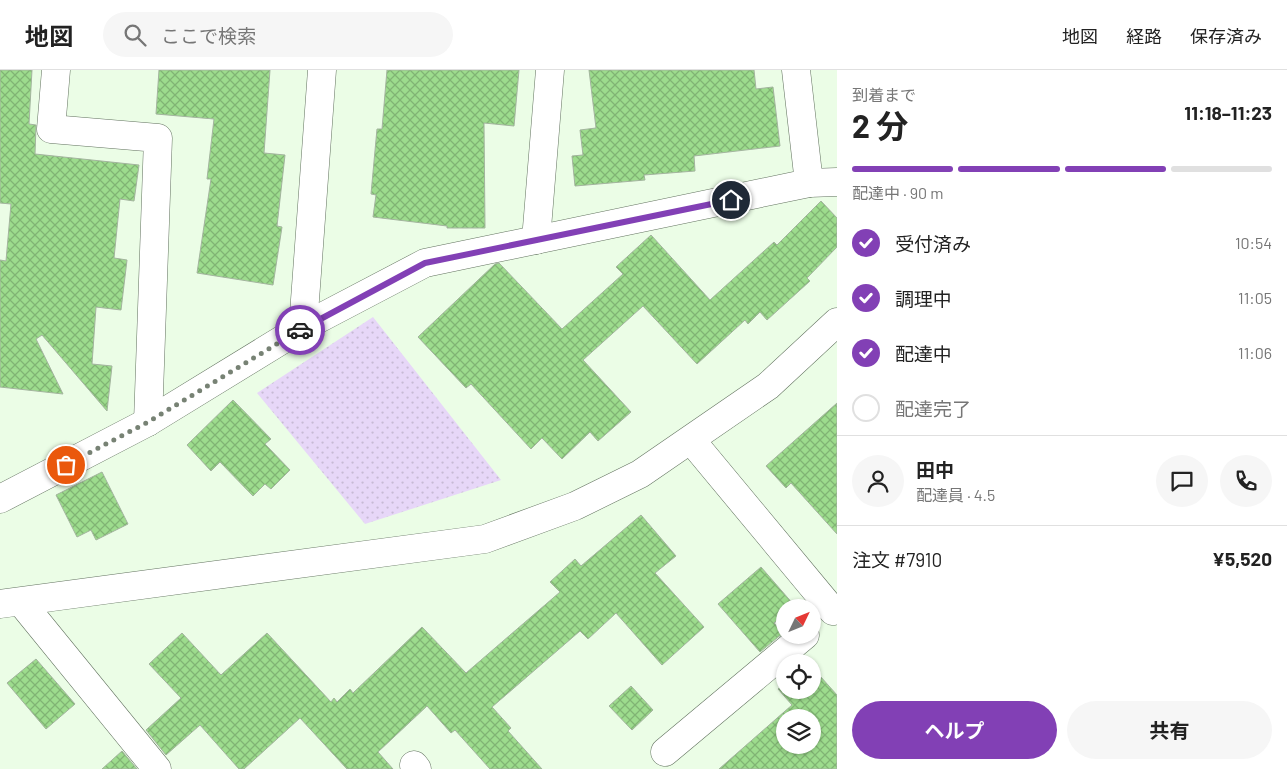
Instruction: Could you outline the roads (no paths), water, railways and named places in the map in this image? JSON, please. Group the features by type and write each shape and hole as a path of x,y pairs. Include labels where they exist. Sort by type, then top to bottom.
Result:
{"street":[{"path":"56,70 51,129 158,138 148,422"},
{"path":"303,328 322,70"},
{"path":"536,240 550,70"},
{"path":"796,70 810,183"},
{"path":"0,499 148,422 303,328 425,263 810,183 837,182"},
{"path":"10,603 485,539 575,506 640,474 768,386 837,322"},
{"path":"691,440 835,610 821,622"},
{"path":"10,603 157,769"},
{"path":"665,752 794,644"}]}
